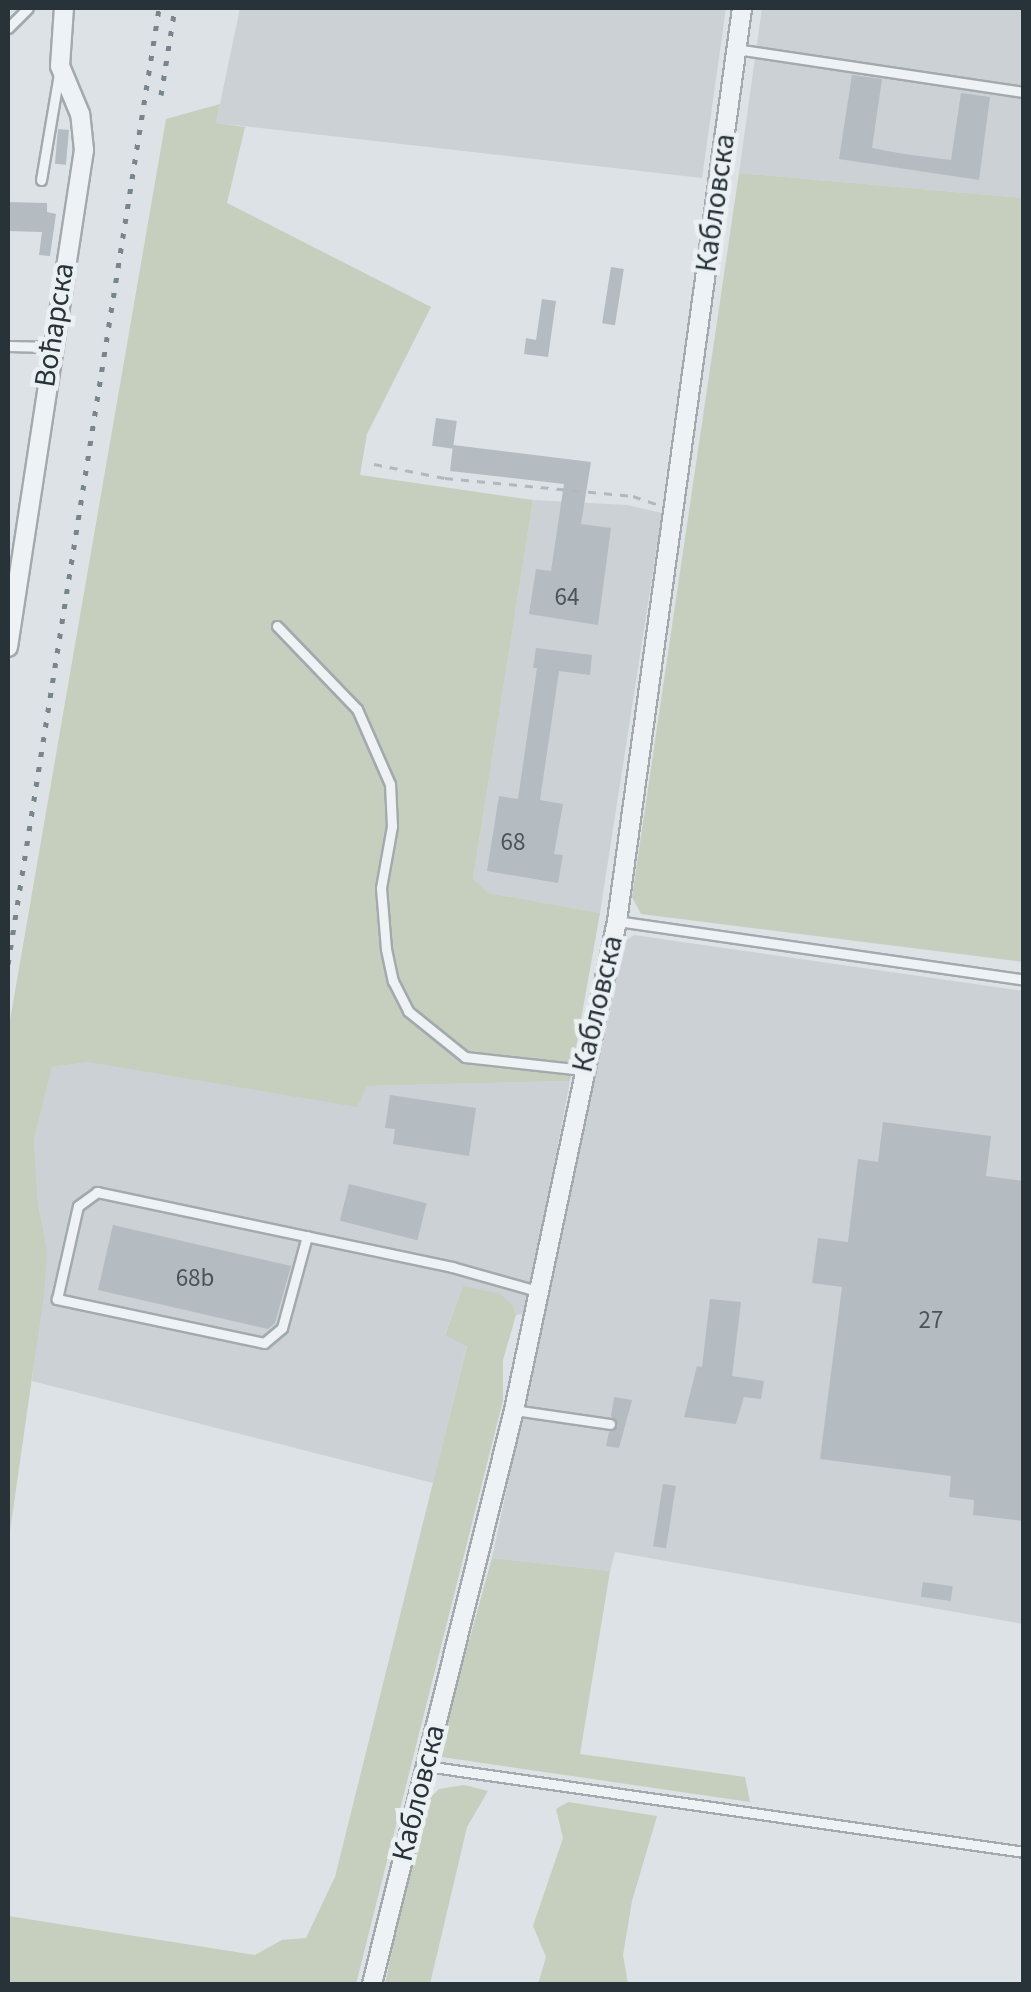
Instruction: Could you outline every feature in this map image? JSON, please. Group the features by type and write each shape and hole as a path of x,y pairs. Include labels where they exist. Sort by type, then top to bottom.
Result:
{"street":[{"name":"Воћарска","path":"8,646 14,552 84,150 80,114 60,66 64,8"},
{"name":"Кабловска","path":"372,1984 514,1410 583,1070 618,921 742,8"}],"lane":[{"path":"8,28 28,8"},
{"path":"736,50 1024,92"},
{"path":"41,180 60,66"},
{"path":"8,346 51,346"},
{"path":"277,626 357,709 390,784 392,826 382,888 385,934 392,981 408,1011 465,1057 583,1070"},
{"path":"618,921 1024,980"},
{"path":"307,1236 282,1328 264,1343 58,1299 78,1206 97,1192 307,1236 452,1267 537,1291"},
{"path":"514,1410 610,1424"},
{"path":"426,1766 1024,1852"}],"path":[{"path":"374,464 445,478 633,496 675,510"}],"shaded area":[{"path":"240,8 726,8 702,178 216,123"},
{"path":"762,8 1023,8 1023,198 739,173"},
{"path":"533,500 627,505 662,513 600,913 487,893 473,879"},
{"path":"634,935 1023,991 1023,1624 615,1552 610,1571 492,1558 623,943"},
{"path":"88,1062 367,1086 570,1081 526,1313 516,1315 513,1305 463,1286 445,1334 467,1345 433,1483 32,1381 47,1249 38,1203 34,1140 52,1067"}],"green space":[{"path":"220,104 216,123 245,127 227,203 431,307 367,434 360,475 533,500 473,879 488,893 600,913 570,1081 367,1086 357,1107 88,1062 52,1067 34,1140 38,1203 47,1249 44,1294 8,1545 8,1032 166,119"},
{"path":"739,173 1023,198 1023,962 641,914 632,897"},
{"path":"463,1286 500,1294 513,1305 516,1315 503,1360 503,1400 356,1984 8,1984 8,1916 255,1955 282,1940 306,1938 335,1877 467,1346 445,1335"},
{"path":"492,1558 610,1571 580,1754 745,1777 750,1802 442,1757 440,1746"},
{"path":"464,1785 488,1791 467,1827 430,1984 385,1984 420,1821 429,1799 439,1789"},
{"path":"568,1802 657,1816 632,1901 623,1955 628,1984 538,1984 546,1957 533,1926 563,1838 556,1809"}],"building":[{"path":"852,75 882,79 872,148 904,154 951,160 961,93 990,97 979,180 839,159"},
{"path":"58,129 69,130 66,165 55,164"},
{"path":"8,202 47,203 47,212 56,214 50,256 39,255 42,232 8,231"},
{"path":"611,267 624,269 615,325 602,323"},
{"path":"542,299 556,301 548,357 524,354 526,338 536,340"},
{"path":"436,418 457,421 453,449 432,446"},
{"path":"453,445 591,462 581,524 611,528 598,625 529,614 536,569 551,571 564,484 450,471"},
{"path":"536,648 592,655 590,675 559,671 540,800 563,804 554,854 563,855 558,883 487,871 499,796 518,799 537,668 533,668"},
{"path":"390,1095 476,1108 469,1156 393,1144 395,1129 385,1128"},
{"path":"883,1122 991,1136 986,1176 1024,1181 1024,1521 973,1515 974,1500 949,1497 951,1476 820,1459 842,1287 812,1283 818,1238 848,1242 858,1159 878,1162"},
{"path":"349,1184 427,1203 417,1240 340,1221"},
{"path":"113,1225 291,1266 275,1323 268,1329 98,1290"},
{"path":"710,1299 741,1302 732,1376 764,1381 761,1399 744,1397 736,1424 684,1417 697,1366 702,1367"},
{"path":"614,1397 632,1400 619,1448 606,1446 609,1432 618,1426 611,1416"},
{"path":"663,1484 676,1486 666,1548 653,1546"},
{"path":"923,1582 953,1586 951,1601 921,1597"}],"railway":[{"path":"8,964 159,8"},
{"path":"161,95 175,8"}]}
